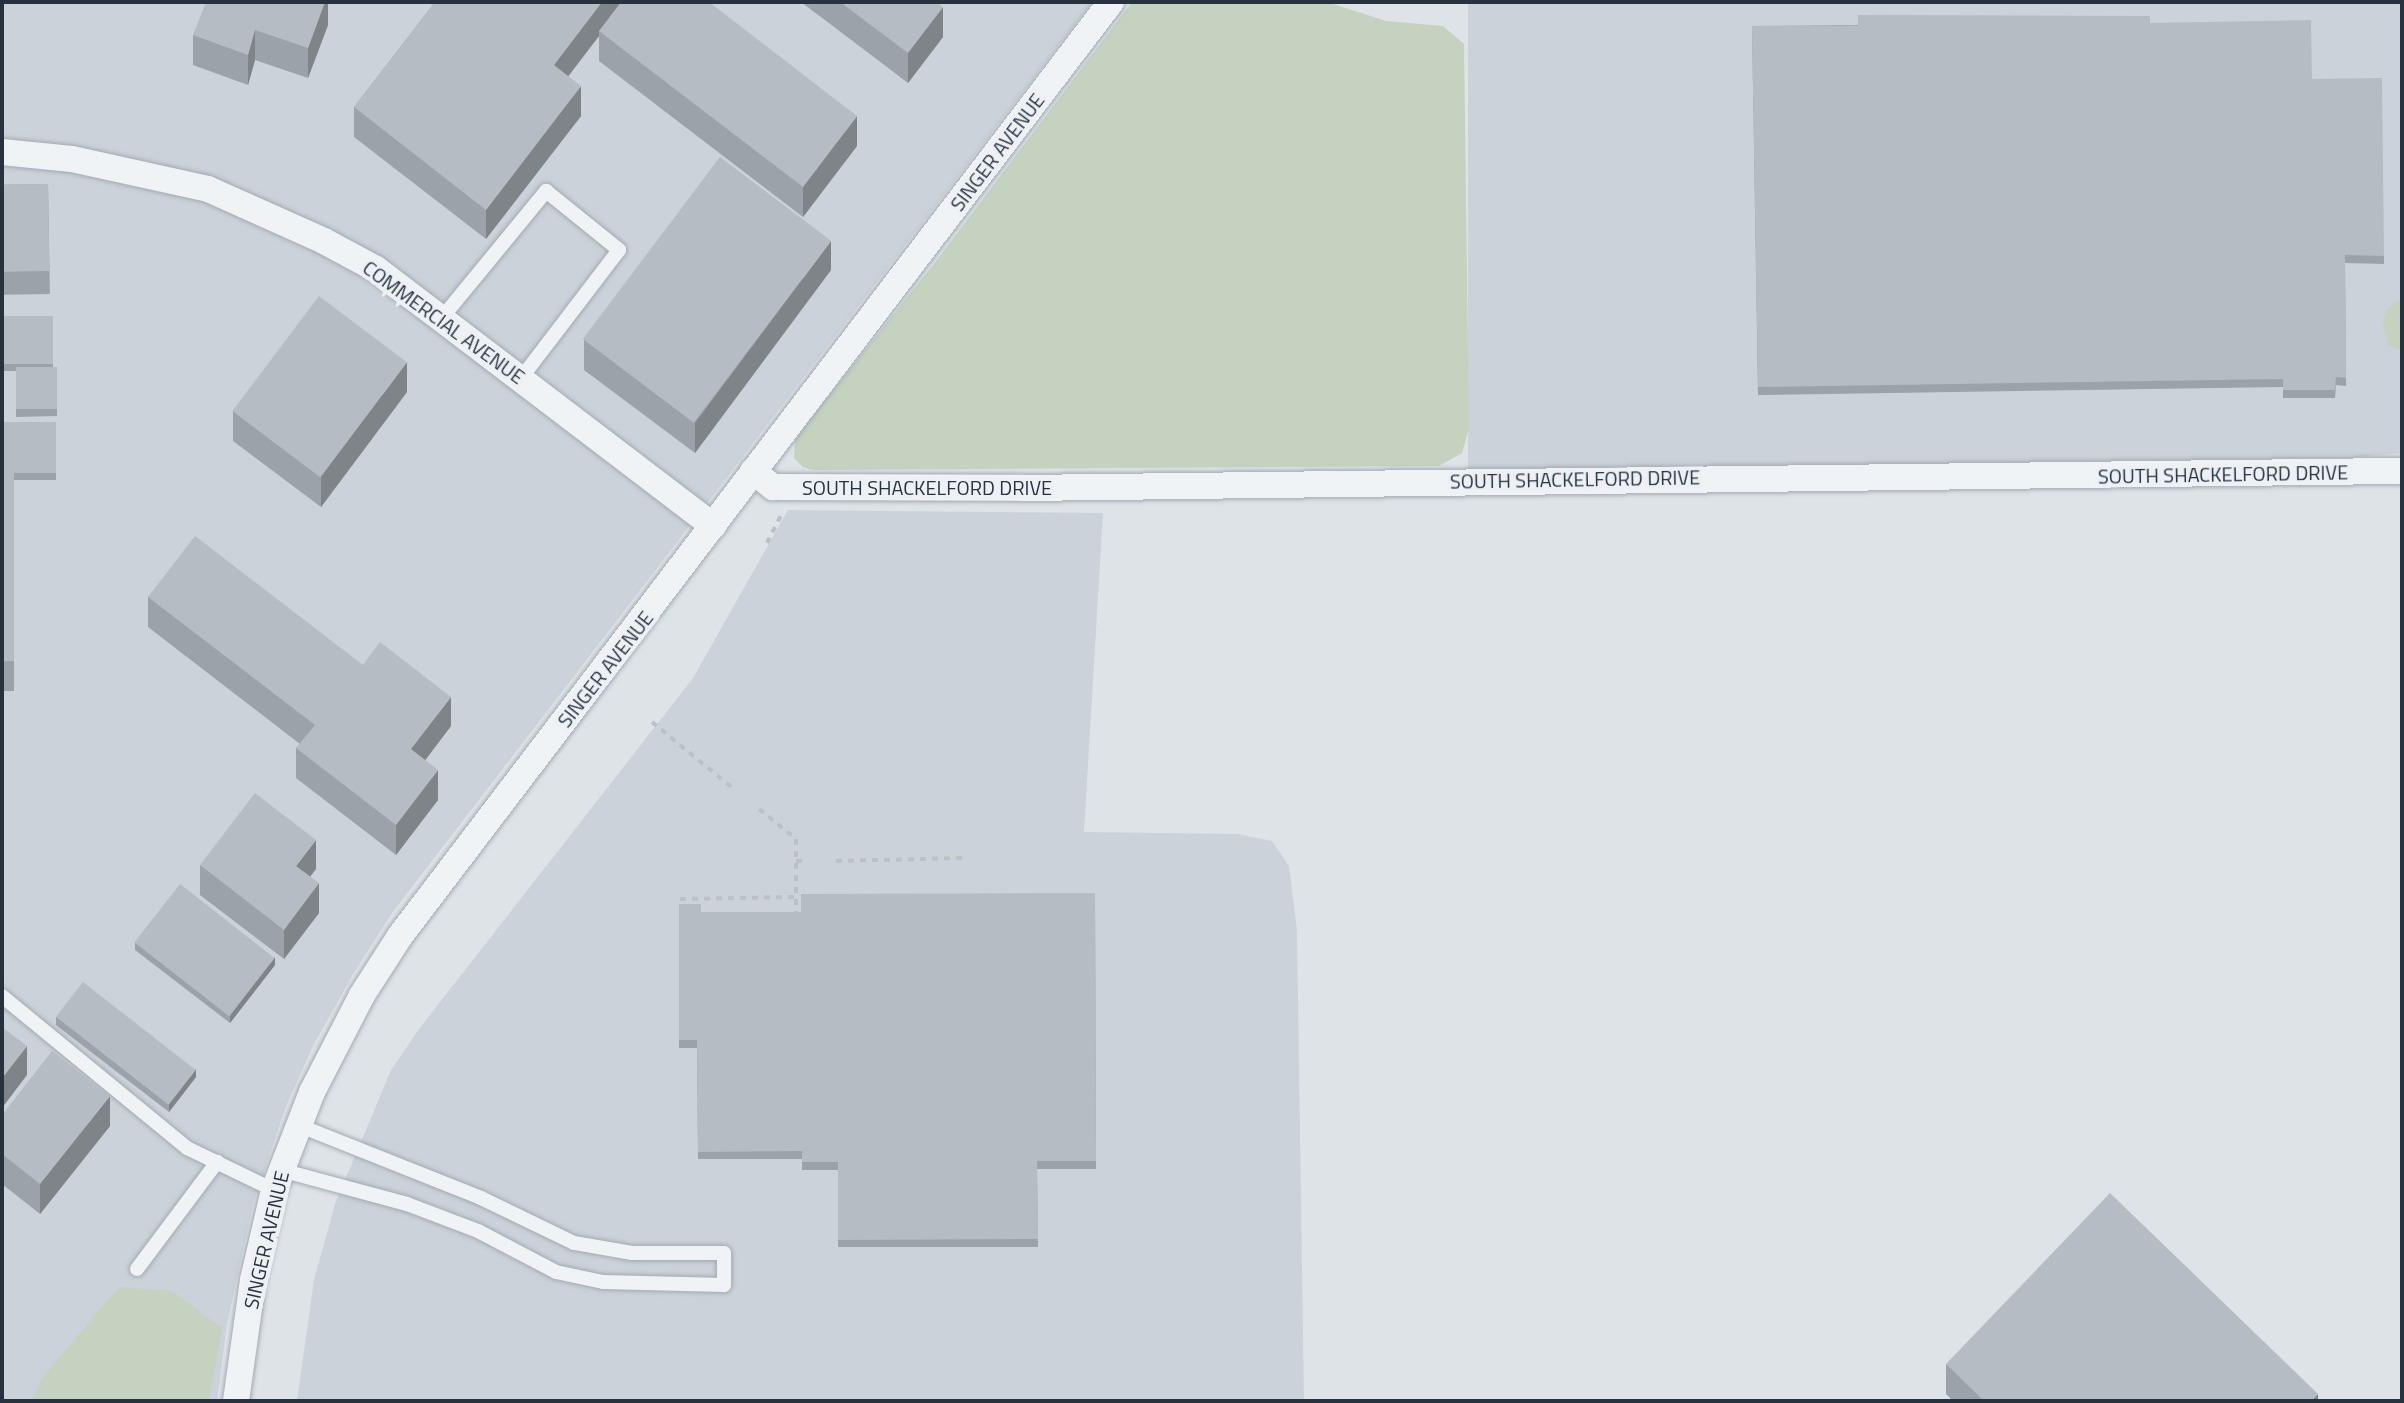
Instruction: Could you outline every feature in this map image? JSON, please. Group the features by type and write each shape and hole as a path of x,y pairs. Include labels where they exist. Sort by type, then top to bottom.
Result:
{"street":[{"name":"SINGER AVENUE","path":"236,1401 253,1280 278,1180 298,1125 340,1035 400,936 1111,2"},
{"name":"COMMERCIAL AVENUE","path":"2,152 72,159 208,189 266,213 376,269 713,526"},
{"name":"SOUTH SHACKELFORD DRIVE","path":"753,471 773,487 1022,488 2402,471"}],"lane":[{"path":"441,319 546,191 619,250 521,378"},
{"path":"2,996 187,1148 217,1162 278,1180 407,1204 478,1231 556,1272 603,1282 724,1285 724,1253 632,1253 574,1243 481,1198 298,1125"},
{"path":"137,1269 217,1162"}],"path":[{"path":"767,543 785,505"},
{"path":"652,722 735,790"},
{"path":"759,809 796,839 796,915"},
{"path":"836,861 962,858"},
{"path":"796,861 808,861"},
{"path":"680,899 796,897"}],"shaded area":[{"path":"2,2 1092,2 392,913 353,974 313,1046 286,1106 253,1204 227,1324 217,1401 2,1401"},
{"path":"1468,2 2402,2 2402,453 2346,458 1468,471"},
{"path":"2401,492 2402,795 2400,795"},
{"path":"788,510 1103,513 1084,832 1238,834 1272,841 1289,866 1297,930 1304,1401 297,1401 314,1280 335,1204 391,1070 419,1029 693,678"}],"green space":[{"path":"1132,2 1327,2 1386,21 1443,26 1464,44 1469,428 1462,453 1439,466 813,470 803,467 794,458 795,438 937,260"},
{"path":"2402,298 2402,352 2388,345 2383,324 2386,310"},
{"path":"119,1287 172,1291 222,1328 209,1401 32,1401 42,1378"}],"building":[{"path":"206,2 325,2 308,48 255,30 248,55 193,35"},
{"path":"435,2 602,2 554,65 581,86 486,210 354,107"},
{"path":"621,2 709,2 857,116 803,187 599,31"},
{"path":"840,2 936,2 943,7 908,53"},
{"path":"1858,15 2150,16 2150,23 2311,20 2312,79 2382,78 2384,256 2345,255 2346,378 2336,377 2335,390 2283,390 2283,379 1758,387 1752,26 1858,26"},
{"path":"720,157 831,241 694,423 583,339"},
{"path":"48,184 50,271 4,272 2,185"},
{"path":"319,296 407,362 320,477 232,411"},
{"path":"2,316 53,316 53,364 2,364"},
{"path":"16,367 57,367 57,409 16,409"},
{"path":"2,422 56,422 56,473 14,473 14,469 2,469"},
{"path":"2,469 14,469 14,661 2,661"},
{"path":"195,536 363,665 380,642 451,697 411,749 438,770 396,825 296,748 315,725 148,597"},
{"path":"255,793 316,840 296,866 319,883 284,930 200,865"},
{"path":"180,884 275,958 229,1016 134,942"},
{"path":"1095,893 1096,1161 1037,1161 1038,1239 838,1240 838,1162 802,1162 802,1151 698,1152 697,1040 679,1040 679,904 701,904 701,912 801,912 801,894"},
{"path":"83,982 196,1070 169,1105 56,1017"},
{"path":"2,1027 27,1046 2,1078"},
{"path":"52,1051 110,1096 40,1184 2,1154 2,1115"},
{"path":"2110,1193 2318,1394 2311,1401 1984,1401 1946,1364"}]}
